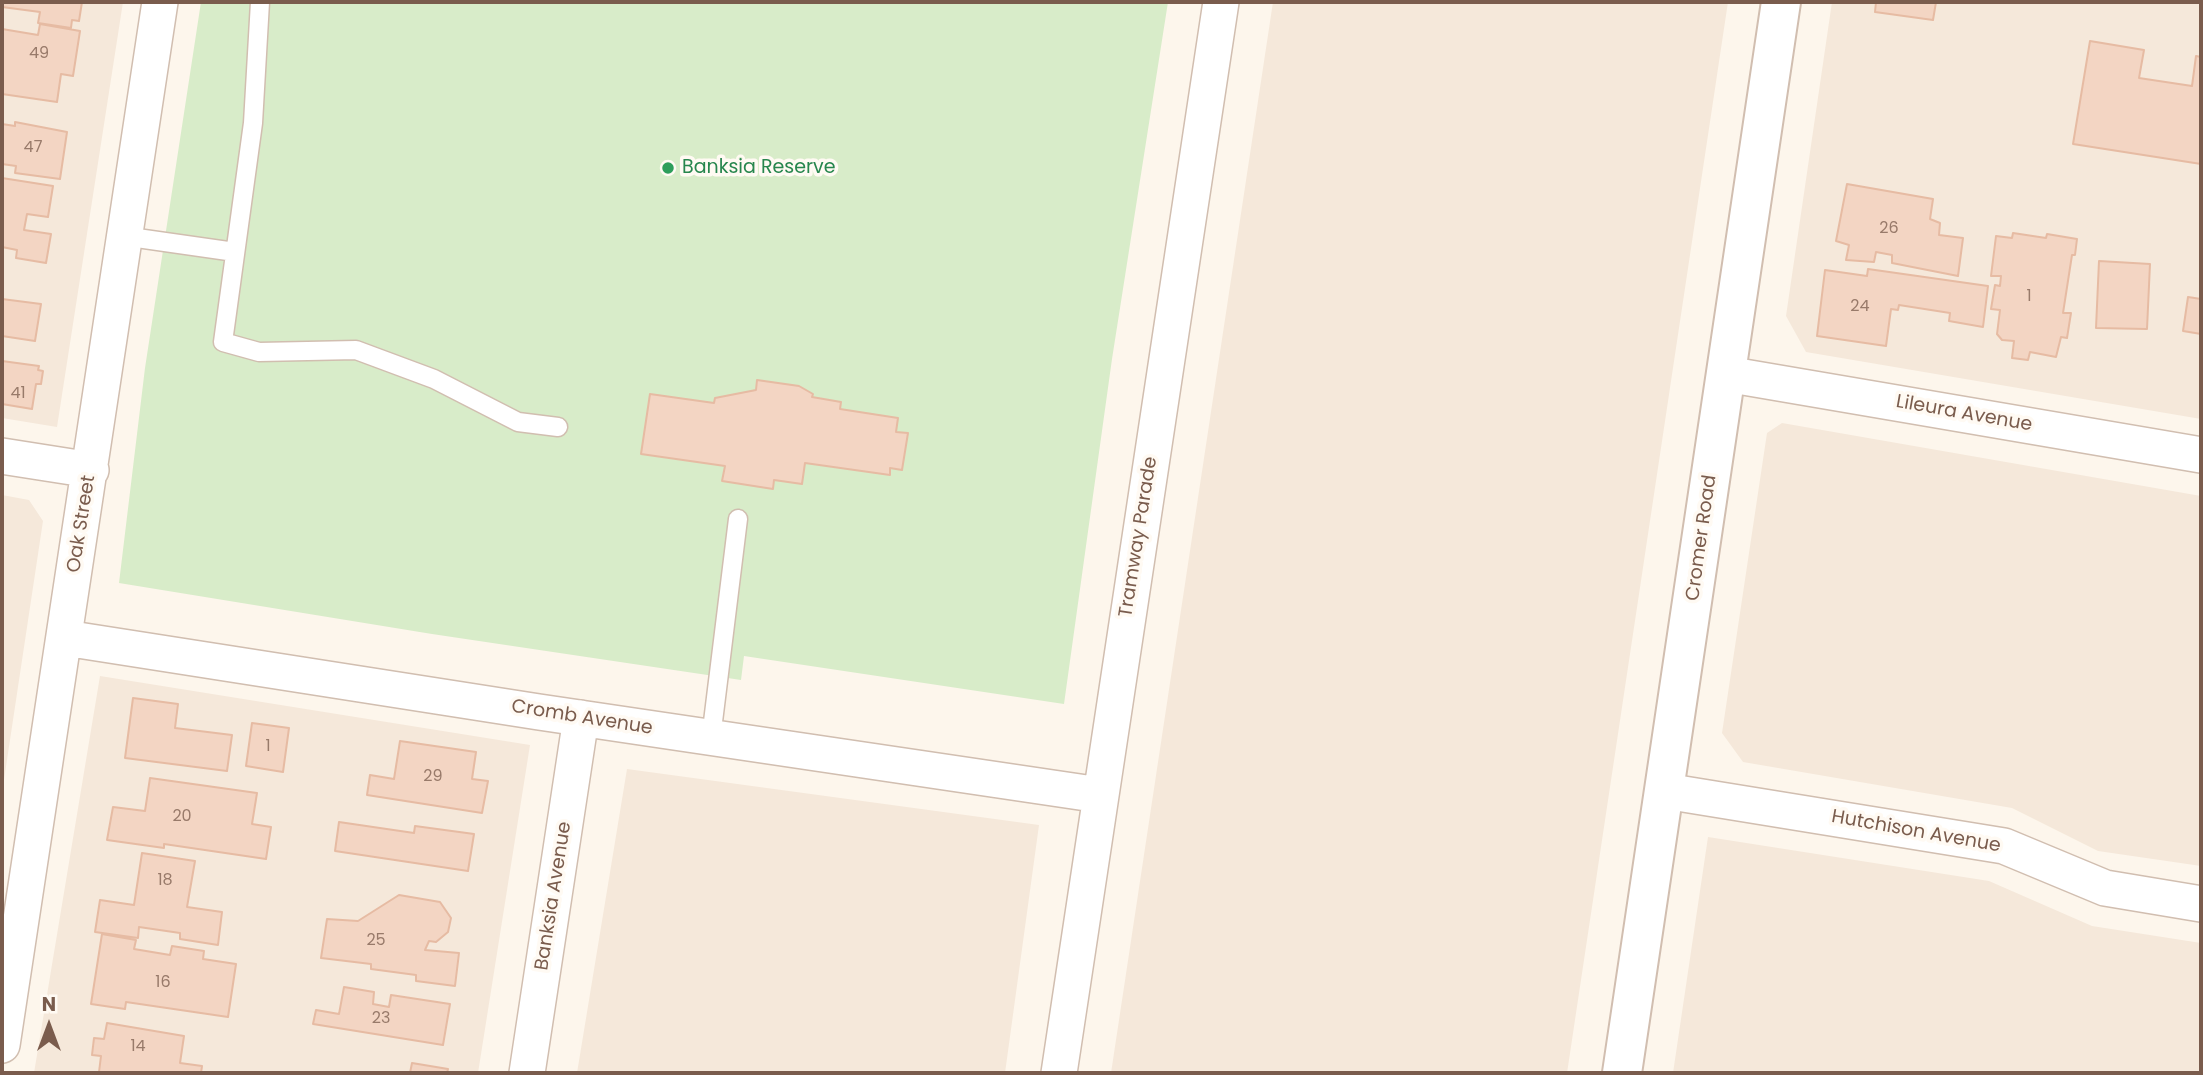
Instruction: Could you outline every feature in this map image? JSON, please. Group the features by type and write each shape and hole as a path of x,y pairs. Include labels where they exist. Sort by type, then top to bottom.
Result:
{"street":[{"name":"Oak Street","path":"2,1045 160,2"},
{"name":"Tramway Parade","path":"1059,1073 1221,2"},
{"name":"Cromer Road","path":"1622,1073 1781,2"},
{"name":"Lileura Avenue","path":"1726,374 2201,455"},
{"path":"2,456 91,470"},
{"name":"Cromb Avenue","path":"65,638 1100,795"},
{"name":"Banksia Avenue","path":"527,1073 581,718"},
{"name":"Hutchison Avenue","path":"1665,791 2004,846 2105,888 2201,904"}],"lane":[{"path":"260,2 253,123 223,342 259,352 356,350 434,379 518,422 558,427"},
{"path":"123,236 235,252"},
{"path":"711,738 738,519"}],"shaded area":[{"path":"2,2 123,2 57,427 2,418"},
{"path":"1273,2 1728,2 1567,1073 1111,1073"},
{"path":"1832,2 2201,2 2201,419 1806,352 1786,316"},
{"path":"1782,423 2201,496 2201,866 2098,851 2012,808 1743,762 1722,733 1767,433"},
{"path":"2,495 29,500 43,521 2,793"},
{"path":"100,676 530,745 478,1073 34,1073"},
{"path":"627,769 1039,825 1005,1073 577,1073"},
{"path":"1708,837 1989,881 2092,926 2201,943 2201,1073 1673,1073"}],"green space":[{"name":"Banksia Reserve","path":"201,2 1168,2 1112,359 1064,704 744,656 741,680 432,634 119,583 145,368"}],"building":[{"path":"2,2 82,2 79,21 72,20 71,28 38,23 40,12 2,7"},
{"path":"1876,2 1936,2 1933,20 1875,12"},
{"path":"40,24 80,31 73,76 61,74 57,102 2,94 2,29 38,35"},
{"path":"2090,41 2144,50 2139,78 2192,86 2196,56 2201,57 2201,164 2073,144"},
{"path":"15,122 67,132 60,179 15,173 16,166 2,164 2,124 15,126"},
{"path":"2,178 53,186 48,217 27,214 24,230 51,234 46,263 16,258 17,250 2,247"},
{"path":"1847,184 1933,199 1930,219 1940,223 1939,235 1963,238 1958,276 1892,263 1892,255 1876,252 1874,262 1846,260 1849,245 1836,241"},
{"path":"2013,233 2046,238 2047,234 2077,239 2063,313 2071,313 2067,338 2061,337 2056,357 2030,352 2028,360 2012,358 2014,341 2002,340 1997,334 2000,310 1991,309 1995,285 2000,286 2001,276 1991,276 1996,236 2012,238"},
{"path":"2099,261 2150,264 2147,329 2096,328"},
{"path":"1868,269 1988,286 1983,327 1949,321 1950,313 1899,305 1898,310 1891,309 1886,346 1817,336 1825,270 1867,276"},
{"path":"2188,297 2201,299 2201,334 2183,331"},
{"path":"2,299 41,304 35,341 2,336"},
{"path":"2,361 39,366 38,370 43,371 41,384 36,384 32,409 2,404"},
{"path":"757,380 799,386 813,394 812,397 841,402 840,409 898,418 896,432 908,433 902,470 890,468 890,475 805,463 802,484 774,480 773,489 722,481 725,466 641,454 650,394 714,403 715,398 756,390"},
{"path":"133,698 178,704 175,728 232,735 227,771 125,758"},
{"path":"252,723 289,728 283,772 246,766"},
{"path":"400,741 476,752 472,779 488,781 482,813 367,795 370,775 394,779"},
{"path":"150,778 257,793 252,824 271,827 266,859 164,844 164,848 107,840 113,807 145,811"},
{"path":"339,822 414,833 415,826 474,834 468,871 335,851"},
{"path":"142,853 195,861 187,907 222,912 218,945 180,939 180,933 139,927 138,938 95,932 100,900 134,905"},
{"path":"399,895 440,902 451,918 448,932 436,942 429,941 425,950 459,953 455,986 416,981 416,975 371,969 371,964 321,958 327,919 358,921"},
{"path":"102,934 136,940 134,949 170,955 172,946 204,951 203,959 236,964 228,1017 126,1002 125,1009 91,1004"},
{"path":"344,987 374,992 373,1004 389,1007 391,995 450,1004 443,1045 313,1024 316,1010 339,1014"},
{"path":"107,1023 184,1036 180,1063 202,1066 201,1073 99,1072 101,1056 92,1055 94,1038 104,1039"},
{"path":"412,1063 448,1069 447,1073 410,1073"}],"place":[{"name":"Banksia Reserve","path":"668,168"}]}
